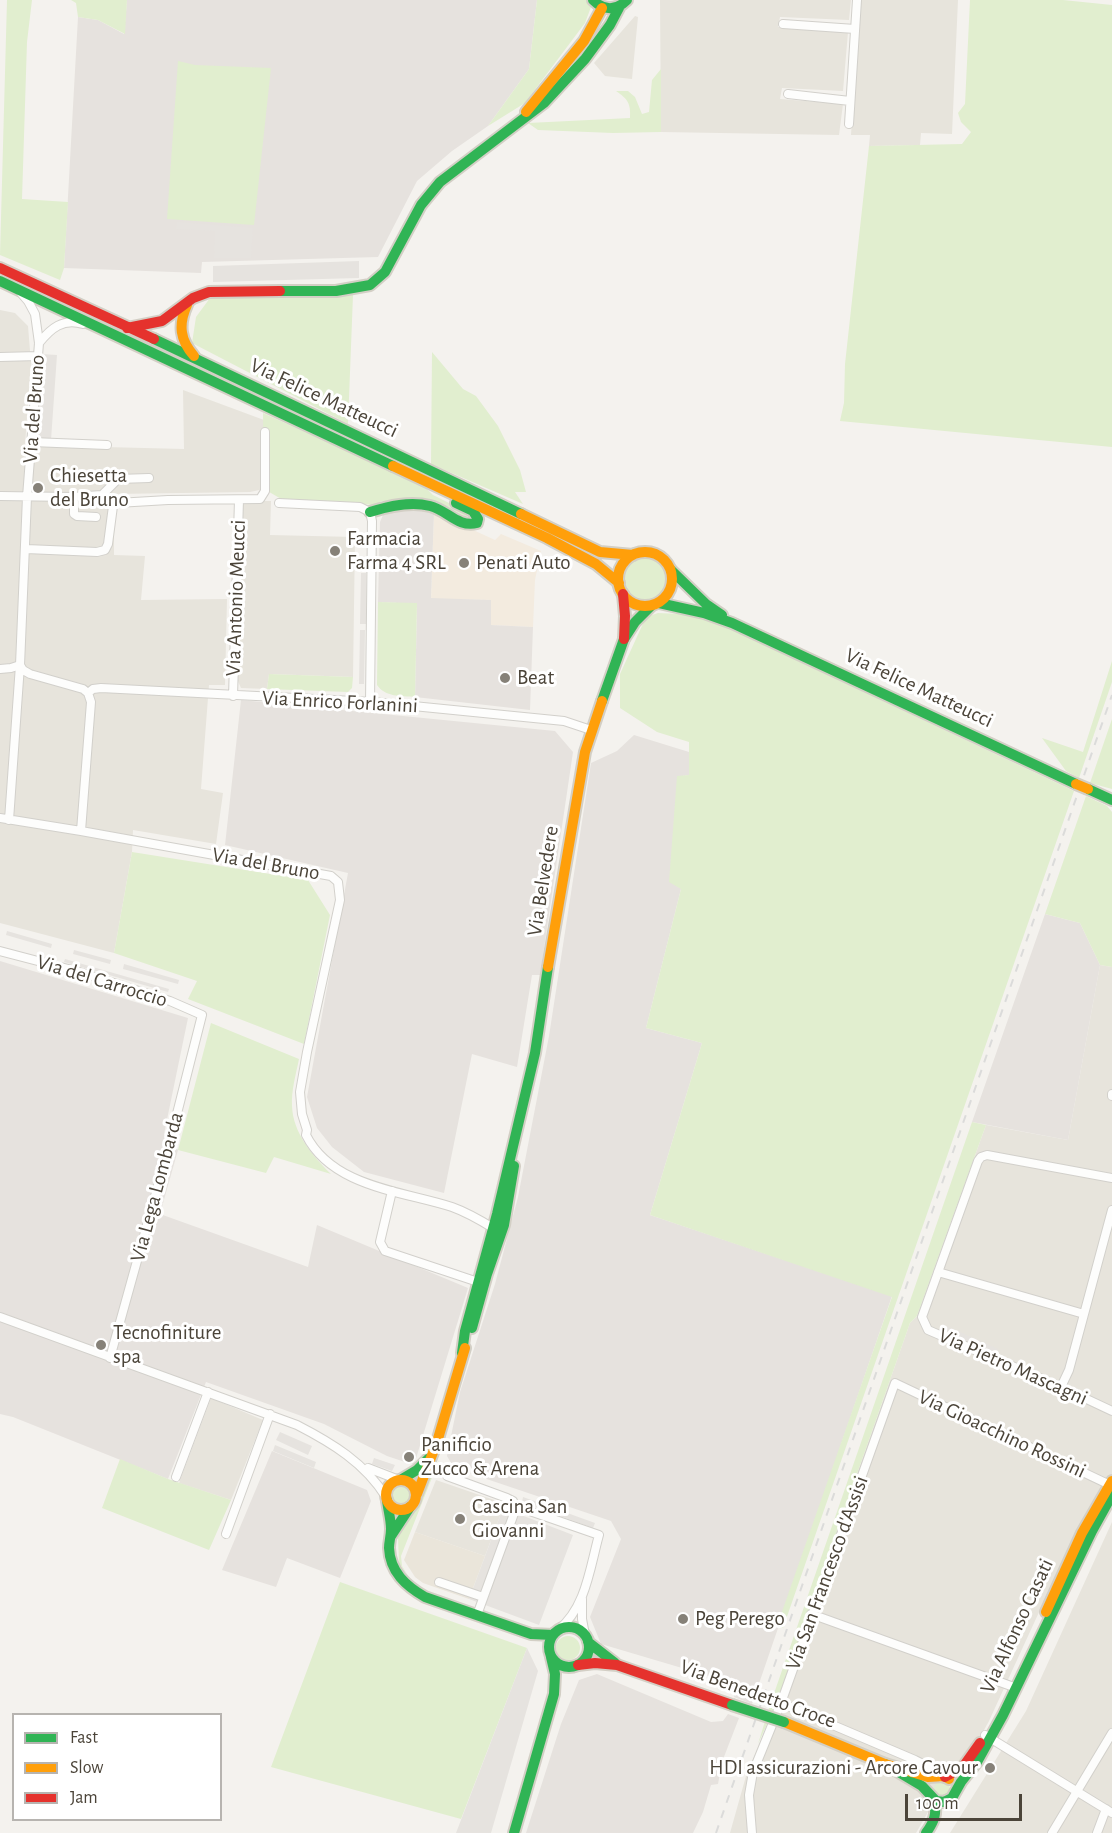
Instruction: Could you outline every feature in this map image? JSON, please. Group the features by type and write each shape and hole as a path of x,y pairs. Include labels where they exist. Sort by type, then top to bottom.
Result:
{"street":[{"path":"849,124 856,0"},
{"path":"523,117 537,96 584,41 598,4 608,10 623,4"},
{"path":"127,328 162,321 193,298 209,292 336,291 370,285 385,272 421,205 440,182 544,102 585,59 610,26 623,4"},
{"path":"783,24 855,29"},
{"path":"788,94 850,101"},
{"name":"Via Felice Matteucci","path":"0,268 198,359 600,552 633,555 651,552 666,561 706,604 732,622"},
{"name":"Via Felice Matteucci","path":"0,281 428,482 596,564 618,583 623,594 632,603 655,604 704,613 732,622 1110,798"},
{"path":"16,288 28,301 35,314 39,343"},
{"path":"193,298 186,306 179,330 183,341 198,359"},
{"name":"Via del Bruno","path":"9,820 20,665 27,497 39,343 54,326 74,321 111,333"},
{"path":"0,357 38,356"},
{"path":"26,549 97,552 105,550 113,506 117,503 260,499 264,494 265,432"},
{"path":"32,442 107,445"},
{"path":"0,496 102,495 117,479 149,478"},
{"path":"279,503 360,507 370,512 395,505 428,506 435,507 467,524 477,523 475,513 436,494 428,482"},
{"path":"72,497 74,514 96,517"},
{"name":"Via Antonio Meucci","path":"233,696 239,500"},
{"path":"370,512 372,521 370,702"},
{"path":"618,583 621,566 633,555"},
{"path":"655,604 666,597 671,588 673,579 671,569"},
{"name":"Via Belvedere","path":"623,594 626,616 624,639"},
{"name":"Via Belvedere","path":"462,1353 465,1331 517,1133 537,1046 580,772 591,730 624,639 635,621 655,604"},
{"path":"0,669 20,665 30,674 84,689 88,693 91,702 81,831"},
{"name":"Via Enrico Forlanini","path":"88,693 101,688 370,702 564,721 591,730"},
{"name":"Via del Bruno","path":"0,818 331,876 338,882 340,900 300,1092 308,1139 326,1160 349,1175 392,1191 453,1208 493,1228"},
{"name":"Via del Carroccio","path":"0,951 159,998 202,1015"},
{"name":"Via Lega Lombarda","path":"110,1358 202,1015"},
{"name":"Via Belvedere","path":"417,1494 433,1452 462,1353 504,1225 511,1190 517,1133"},
{"path":"1084,1314 939,1272 981,1157 987,1155 1112,1178"},
{"path":"490,1268 496,1235 493,1228 500,1224 511,1190"},
{"path":"392,1191 380,1242 385,1251 478,1282"},
{"path":"1060,1386 1069,1370 1112,1210"},
{"name":"Via Pietro Mascagni","path":"939,1272 922,1317 928,1330 1060,1386 1112,1411"},
{"name":"Via Belvedere","path":"478,1282 479,1304"},
{"path":"0,1317 297,1425 326,1440 359,1464 369,1473 390,1505 397,1510 410,1508"},
{"name":"Via Gioacchino Rossini","path":"895,1383 1111,1487"},
{"name":"Via San Francesco d'Assisi","path":"752,1833 749,1795 753,1772 781,1703 895,1383"},
{"path":"176,1477 208,1392"},
{"path":"226,1534 270,1414"},
{"name":"Via Belvedere","path":"400,1480 421,1467 433,1452"},
{"path":"359,1464 381,1475 412,1484 417,1494 415,1502 390,1536"},
{"path":"447,1476 507,1498 516,1508 477,1615"},
{"path":"400,1480 389,1486 386,1499 392,1566 400,1580 425,1597 531,1634 556,1633 565,1628 574,1628 586,1639"},
{"name":"Via Alfonso Casati","path":"934,1833 964,1777 974,1767 1068,1561 1111,1487"},
{"name":"Via Alfonso Casati","path":"943,1777 956,1773 988,1737 1029,1663 1111,1487"},
{"path":"514,1833 554,1694 561,1681 585,1659 588,1653 582,1619 582,1598 599,1535 521,1508"},
{"path":"439,1582 483,1598"},
{"path":"554,1694 555,1674 549,1645 556,1633 566,1624 582,1598"},
{"path":"811,1614 1011,1686"},
{"path":"531,1634 555,1662 564,1667 576,1666"},
{"name":"Via Benedetto Croce","path":"586,1639 617,1665"},
{"name":"Via Benedetto Croce","path":"576,1666 595,1663 617,1665 784,1722 885,1764 928,1777 943,1777"},
{"path":"781,1703 915,1760 953,1782 953,1796 941,1802 932,1797"},
{"path":"1052,1833 1112,1733"},
{"path":"988,1737 1109,1811 1097,1833"},
{"name":"Via Benedetto Croce","path":"885,1764 920,1784 932,1797"},
{"path":"926,1833 935,1819 936,1809 930,1784 935,1779 943,1777"}],"shaded area":[{"path":"127,0 537,0 529,69 488,126 452,151 417,181 378,257 202,262 201,273 64,268 78,17 98,20 124,34"},
{"path":"660,0 851,0 849,20 780,17 778,27 848,32 843,91 782,88 780,99 843,104 839,135 661,132"},
{"path":"860,0 958,0 952,134 921,133 920,145 869,146 870,135 851,135"},
{"path":"635,16 638,17 632,79 605,76 594,63"},
{"path":"177,222 253,228 251,258 214,258 215,231 176,229"},
{"path":"359,261 359,278 213,282 213,266"},
{"path":"0,310 15,313 28,326 31,363 25,445 184,449 183,390 264,420 264,489 250,492 114,494 114,555 145,556 141,600 227,599 225,685 209,685 201,789 223,793 216,844 133,830 132,852 114,953 0,923"},
{"path":"41,354 57,355 51,440 37,439"},
{"path":"240,501 271,501 270,535 355,537 353,677 269,674 267,689 241,688 237,679"},
{"path":"395,508 428,509 434,512 431,598 491,600 491,625 533,627 530,710 415,697 417,604 378,602 380,522 383,515"},
{"path":"434,512 495,540 501,534 541,551 535,580 533,627 490,625 491,600 431,599"},
{"path":"361,573 366,573 366,624 360,624"},
{"path":"360,630 365,630 364,684 359,684"},
{"path":"241,700 555,731 573,752 540,975 532,975 517,1067 472,1054 444,1193 364,1172 332,1147 317,1128 307,1097 348,873 225,845"},
{"path":"634,735 689,752 689,775 677,777 681,889 646,1028 702,1043 650,1215 892,1296 752,1704 734,1697 736,1684 601,1644 590,1617 621,1539 611,1521 454,1468 447,1456 460,1392 495,1284 518,1197 549,1036 591,763 617,751"},
{"path":"1045,914 1080,923 1100,965 1068,1140 972,1122"},
{"path":"7,931 52,944 51,948 6,935"},
{"path":"74,950 111,960 110,964 73,954"},
{"path":"65,959 169,989 168,992 64,962"},
{"path":"0,961 188,1018 164,1134 178,1150 160,1214 308,1267 317,1225 468,1288 414,1465 387,1456 324,1424 206,1382 168,1479 13,1417 0,1414"},
{"path":"124,964 179,980 178,984 123,969"},
{"path":"1100,965 1112,967 1112,1474 1101,1489 1057,1573 989,1721 974,1748 928,1812 916,1833 730,1833 746,1776 777,1702 910,1323 917,1316 986,1125 1068,1140"},
{"path":"947,1326 998,1349 995,1354 944,1331"},
{"path":"211,1398 263,1420 231,1500 179,1483"},
{"path":"280,1432 312,1446 308,1455 276,1440"},
{"path":"275,1445 316,1462 314,1468 273,1451"},
{"path":"272,1451 367,1490 371,1501 340,1578 287,1558 276,1587 222,1570"},
{"path":"374,1458 395,1465 392,1471 372,1464"},
{"name":"Cascina San Giovanni","path":"436,1480 503,1503 485,1556 415,1532"},
{"path":"523,1497 595,1523 593,1528 522,1502"},
{"path":"503,1508 573,1535 539,1625 469,1599"},
{"path":"1112,1522 1112,1833 950,1833 1026,1711"},
{"path":"415,1532 485,1556 469,1599 423,1583 415,1577 404,1560"},
{"path":"527,1648 538,1671 491,1833 456,1833"},
{"path":"597,1674 711,1722 723,1721 728,1714 739,1718 722,1762 718,1784 711,1785 703,1812 693,1833 526,1833 561,1724 579,1680"}],"green space":[{"path":"7,0 32,0 27,42 22,199 68,202 64,268 60,280 0,255"},
{"path":"71,0 127,0 125,34 98,20 78,17 76,3"},
{"path":"537,0 587,0 591,7 585,23 525,103 488,126 529,69"},
{"path":"970,0 1063,0 1112,5 1112,447 840,421 844,403 845,364 869,146 962,144 971,132 961,122 958,113 965,104"},
{"path":"178,61 195,65 271,68 254,225 167,219"},
{"path":"661,69 661,132 538,130 528,123 630,118 628,102 616,91 628,91 635,97 642,114 649,112 652,80"},
{"path":"353,295 348,424 192,343 196,317 210,298"},
{"path":"432,352 463,389 476,396 498,426 520,470 526,492 515,492 523,504 431,464"},
{"path":"263,413 424,486 433,495 469,513 466,517 436,503 421,501 381,501 377,505 283,500 264,489"},
{"path":"645,558 661,564 667,580 661,596 645,602 629,596 623,580 629,564"},
{"path":"378,602 417,603 415,697 389,694 377,685"},
{"path":"658,613 680,614 713,621 1074,791 783,1628 777,1626 892,1297 650,1215 702,1043 646,1028 681,889 669,882 677,776 689,775 689,742 657,732 620,708 620,674 646,617"},
{"path":"1112,661 1112,682 1079,778 1066,771 1042,738 1083,752"},
{"path":"269,674 353,677 352,688 348,692 267,689"},
{"path":"1112,719 1112,789 1090,783"},
{"path":"1086,796 1107,806 1112,812 1112,967 1100,965 1080,923 1045,914"},
{"path":"132,852 308,880 330,915 304,1044 188,999 197,981 114,953"},
{"path":"211,1023 299,1059 292,1094 293,1116 305,1143 331,1174 274,1157 266,1173 178,1150"},
{"path":"972,1122 986,1125 917,1316 910,1323 777,1702 758,1744 770,1705"},
{"path":"120,1459 168,1479 231,1500 209,1550 102,1508"},
{"path":"439,1460 401,1556 402,1566 410,1579 399,1563 398,1538 401,1529 421,1504 426,1480"},
{"path":"401,1485 408,1488 411,1495 408,1502 401,1505 394,1502 391,1495 394,1488"},
{"path":"340,1582 527,1648 461,1819 271,1767"},
{"path":"568,1636 576,1640 580,1648 576,1656 568,1660 560,1656 556,1648 560,1640"},
{"path":"942,1781 950,1789 942,1797 934,1789"}],"railway":[{"path":"716,1833 1112,695"}],"traffic: fast":[{"path":"593,0 606,8 614,8 627,0"},
{"path":"280,291 336,291 370,285 385,272 421,205 440,182 544,103 585,59 610,25 619,8"},
{"path":"0,281 393,466"},
{"path":"154,339 521,514"},
{"path":"370,512 415,504 436,508 464,523 477,523 478,519 473,511 456,503"},
{"path":"671,570 706,604 722,615"},
{"path":"659,603 704,613 732,623 1076,784"},
{"path":"602,701 624,639 635,622 651,606"},
{"path":"1088,789 1112,800"},
{"path":"462,1353 465,1331 497,1214 535,1053 548,967"},
{"path":"472,1328 504,1225 514,1166"},
{"path":"402,1479 417,1470 428,1459"},
{"path":"885,1764 922,1786 936,1801 944,1802 952,1798 977,1762 1003,1715 1092,1531 1112,1495"},
{"path":"387,1500 391,1525 390,1557 400,1577 412,1588 425,1597 531,1634 553,1635"},
{"path":"391,1536 410,1507"},
{"path":"569,1627 583,1633 589,1647 583,1661 569,1667 555,1661 549,1647 555,1633 569,1627"},
{"path":"588,1642 615,1663"},
{"path":"514,1833 554,1694 555,1674 551,1657"},
{"path":"732,1705 784,1722"},
{"path":"926,1833 934,1817 933,1799"}],"traffic: slow":[{"path":"526,112 584,41 602,8"},
{"path":"187,305 182,319 182,332 194,356"},
{"path":"393,466 547,538 596,564 619,583"},
{"path":"521,514 600,552 633,555"},
{"path":"645,552 655,554 664,560 670,569 672,579 670,589 664,598 655,604 645,606 635,604 626,598 620,589 618,579 620,569 626,560 635,554 645,552"},
{"path":"548,967 585,752 602,701"},
{"path":"1076,784 1088,789"},
{"path":"417,1494 437,1442 465,1348"},
{"path":"401,1480 412,1484 416,1495 412,1506 401,1510 390,1506 386,1495 390,1484 401,1480"},
{"path":"1046,1612 1082,1533 1112,1481"},
{"path":"784,1722 885,1764 928,1777 944,1776 949,1779"}],"traffic: jam":[{"path":"0,268 154,339"},
{"path":"127,328 162,321 193,298 209,292 280,291"},
{"path":"623,594 624,639"},
{"path":"578,1665 595,1663 617,1665 732,1705"},
{"path":"945,1777 963,1767 980,1743"}],"place":[{"name":"Chiesetta del Bruno","path":"38,488"},
{"name":"Farmacia Farma 4 SRL","path":"335,551"},
{"name":"Penati Auto","path":"464,563"},
{"name":"Beat","path":"505,678"},
{"name":"Tecnofiniture spa","path":"101,1345"},
{"name":"Panificio Zucco & Arena","path":"409,1457"},
{"name":"Cascina San Giovanni","path":"460,1519"},
{"name":"Peg Perego","path":"683,1619"},
{"name":"HDI assicurazioni - Arcore Cavour","path":"990,1768"}]}
